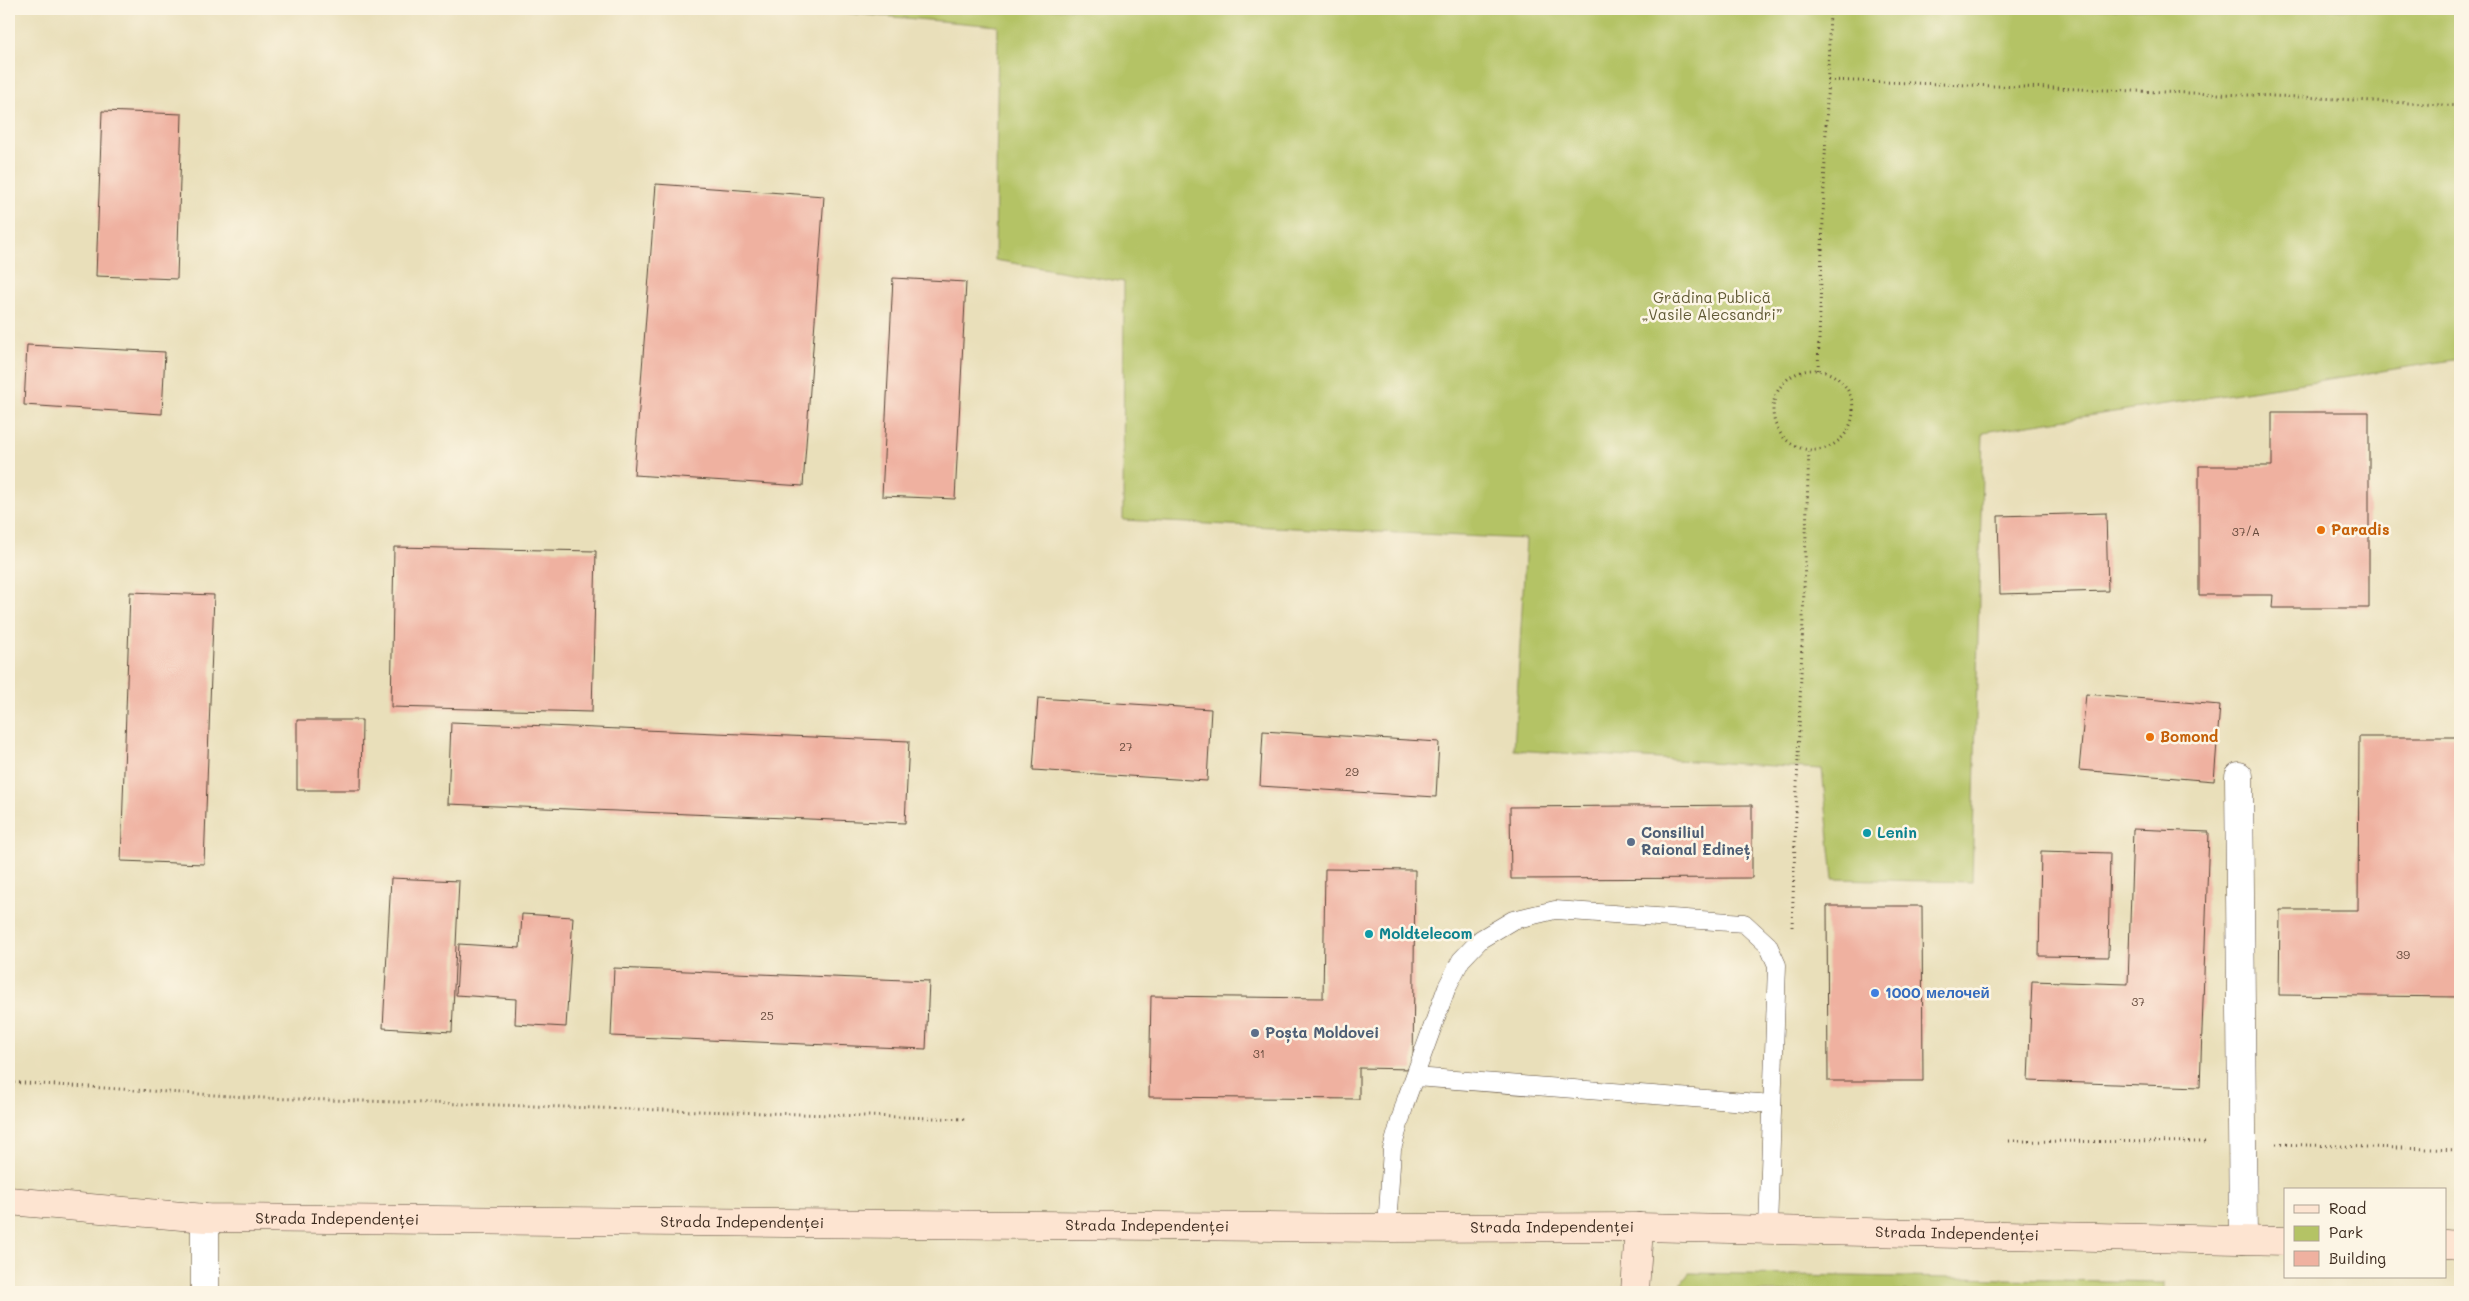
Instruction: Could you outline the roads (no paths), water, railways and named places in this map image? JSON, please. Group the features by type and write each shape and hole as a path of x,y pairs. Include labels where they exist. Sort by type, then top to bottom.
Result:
{"main road":[{"name":"Strada Independenței","path":"9,1201 204,1218 1387,1228 1639,1227 2284,1241"},
{"path":"1636,1292 1639,1227"},
{"path":"2446,1244 2460,1244"}],"street":[{"path":"2238,776 2243,1240"},
{"path":"204,1218 205,1292"}],"lane":[{"path":"1387,1228 1392,1149 1415,1077 1448,987 1461,960 1481,938 1513,920 1555,910 1744,923 1768,945 1777,965 1768,1230"},
{"path":"1415,1077 1772,1104"}],"place":[{"name":"Paradis","path":"2321,530"},
{"name":"Bomond","path":"2150,737"},
{"name":"Lenin","path":"1867,833"},
{"name":"Consiliul Raional Edineț","path":"1631,842"},
{"name":"Moldtelecom","path":"1369,934"},
{"name":"1000 мелочей","path":"1875,993"},
{"name":"Poșta Moldovei","path":"1255,1033"}],"park label":[{"name":"Grădina Publică „Vasile Alecsandri”","path":"1712,306"}]}
